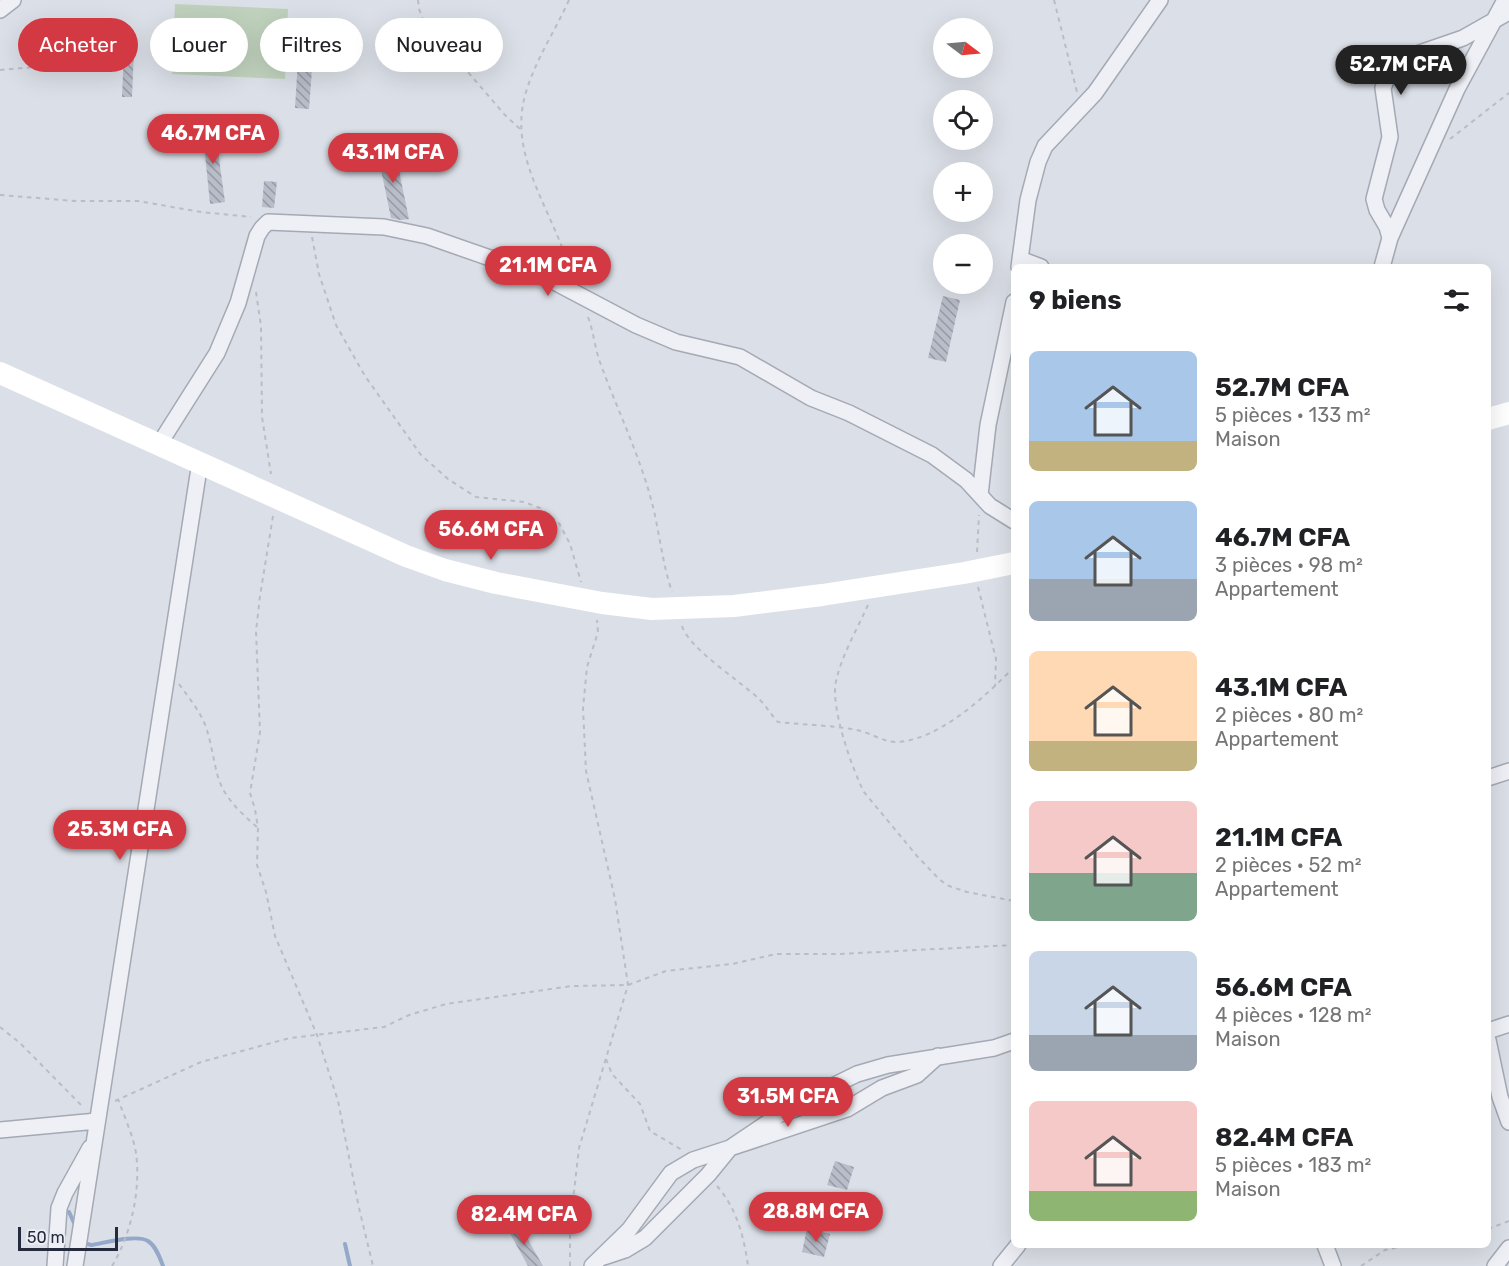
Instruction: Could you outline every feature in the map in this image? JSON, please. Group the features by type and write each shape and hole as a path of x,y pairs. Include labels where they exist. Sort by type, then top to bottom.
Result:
{"street":[{"path":"0,10 13,0"},
{"path":"1020,263 1028,200 1038,162 1050,140 1095,93 1160,0"},
{"path":"1383,264 1390,238 1457,89 1505,0"},
{"path":"1390,238 1388,227 1377,210 1374,199 1390,137 1383,88 1388,76 1402,59 1463,38 1509,12"},
{"path":"160,443 217,353 238,303 257,236 268,222 384,227 427,236 547,278 636,325 676,342 740,357 811,398 849,413 932,455 966,480 990,506 1011,519"},
{"path":"980,495 988,425 1011,316"},
{"path":"0,373 160,443 353,534 406,556 445,570 496,583 586,600 652,609 734,606 976,571 1011,564"},
{"path":"1491,418 1509,413"},
{"path":"75,1266 200,462"},
{"path":"1491,777 1509,771"},
{"path":"1491,1030 1509,1024"},
{"path":"597,1262 645,1238 700,1183 730,1148 794,1105 856,1074 888,1065 994,1047 1011,1042"},
{"path":"1491,1054 1500,1097 1509,1122"},
{"path":"597,1262 629,1230 671,1173 693,1160 847,1109 882,1088 917,1076 938,1056"},
{"path":"0,1130 97,1120"},
{"path":"55,1266 59,1208 94,1139"},
{"path":"1001,1266 1016,1248"},
{"path":"1326,1248 1333,1266"},
{"path":"1495,1266 1509,1248"}],"path":[{"path":"418,0 423,20 474,80 522,131"},
{"path":"1054,0 1081,109"},
{"path":"0,70 18,68"},
{"path":"1427,157 1509,93"},
{"path":"0,195 75,201 138,201 201,212 246,215 268,222"},
{"path":"309,223 319,274 336,325 365,376 421,455 448,479 476,497 524,502 540,508 559,523 570,544 586,600 598,622 598,632 587,667 583,708 586,771 615,899 628,985 579,1148 570,1226 570,1266"},
{"path":"255,284 261,326 262,417 275,496 256,631 260,732 250,793 258,828 257,865 266,892 275,936 317,1035 338,1101 373,1266"},
{"path":"980,495 976,571 996,659 995,687"},
{"path":"877,586 849,645 836,681 834,699 857,780 864,792 934,875 949,886 967,892 1011,900"},
{"path":"677,609 684,632 720,669 762,701 778,722 860,731 894,742 914,739 950,722 995,687 1011,670"},
{"path":"166,670 192,702 207,729 217,776 223,790 239,812 258,828"},
{"path":"0,1027 20,1043 97,1120 118,1098 201,1062 290,1038 384,1027 409,1015 446,1004 572,986 628,985 666,971 732,964 776,954 840,954 1011,945"},
{"path":"112,1266 119,1255 132,1215 137,1181 135,1152 118,1098"},
{"path":"1491,1228 1509,1221"},
{"path":"1361,1266 1385,1250 1394,1248"}],"green space":[{"path":"175,4 288,9 288,18 260,18 260,72 285,72 285,79 172,74 172,72 248,72 248,18 174,18"}],"building":[{"path":"123,72 133,72 132,97 122,97"},
{"path":"297,72 312,72 309,109 295,108"},
{"path":"214,123 225,202 210,204 202,124"},
{"path":"394,147 409,219 391,218 377,150"},
{"path":"264,181 277,182 274,208 262,207"},
{"path":"943,296 960,300 946,362 928,358"},
{"path":"835,1161 854,1167 847,1190 827,1185"},
{"path":"518,1222 543,1266 528,1266 507,1228"},
{"path":"807,1229 830,1234 824,1257 802,1252"}],"waterway":[{"path":"69,1212 75,1225"},
{"path":"84,1243 91,1245 143,1239 153,1246 163,1266"},
{"path":"345,1244 350,1266"}]}
